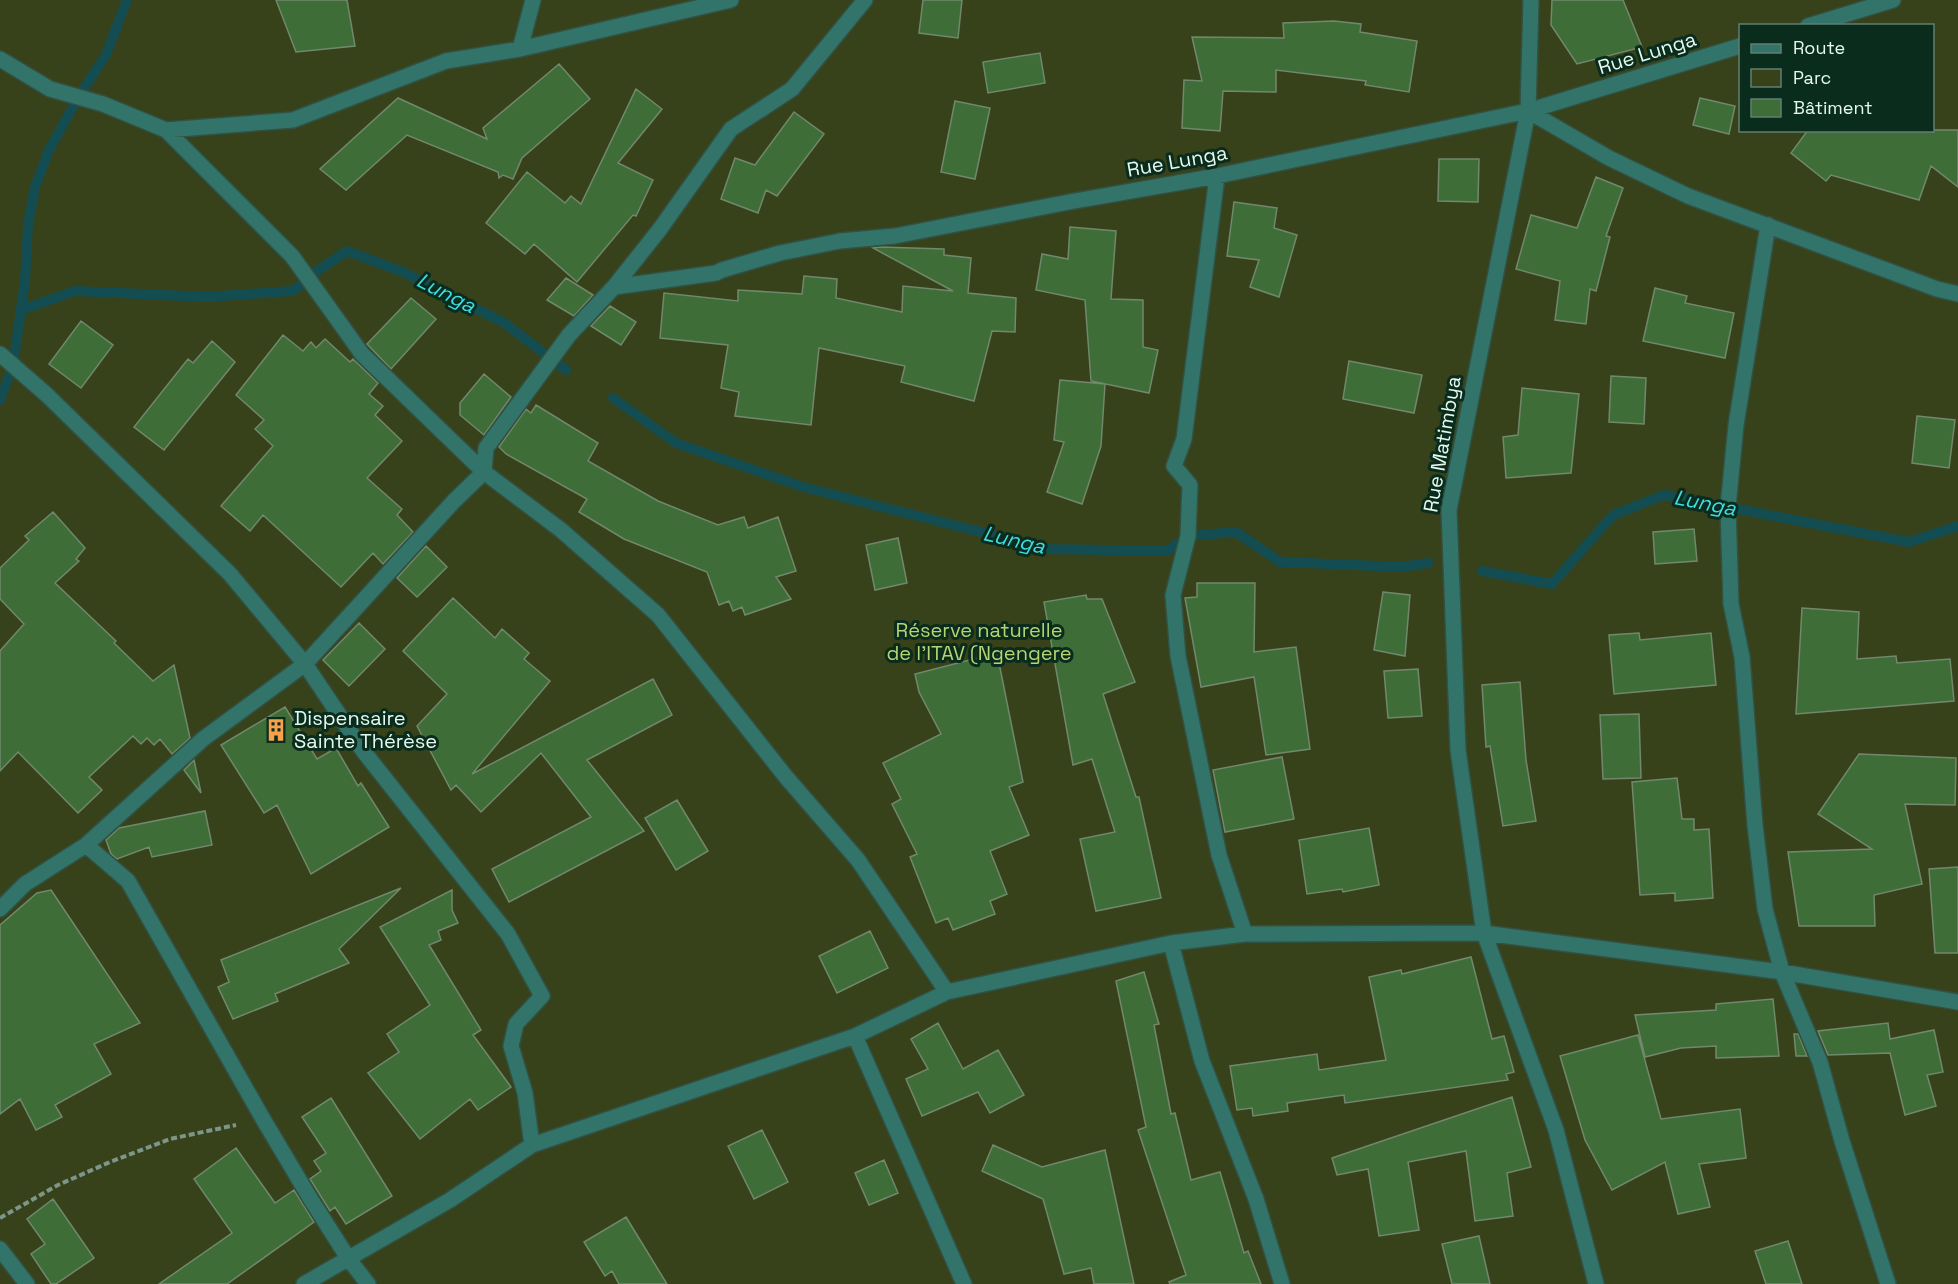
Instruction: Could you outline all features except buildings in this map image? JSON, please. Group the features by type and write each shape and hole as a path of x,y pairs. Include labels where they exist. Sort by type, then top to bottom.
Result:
{"street":[{"path":"520,49 533,0"},
{"path":"166,130 293,120 446,61 520,49 731,0"},
{"path":"0,909 25,884 86,845 202,739 305,664 454,501 484,472 486,448 569,335 614,287 660,229 731,129 792,89 865,0"},
{"name":"Rue Matimbya","path":"1531,0 1528,111 1449,510 1458,750 1484,933 1556,1130 1596,1284"},
{"path":"1815,24 1893,0"},
{"name":"Rue Lunga","path":"614,287 716,273 780,253 840,241 895,236 1217,176 1528,111 1739,46"},
{"path":"0,59 50,89 103,104 166,130 292,256 362,354 484,472 561,531 658,615 786,777 858,860 947,992"},
{"path":"1528,111 1608,158 1688,195 1937,289 1958,294"},
{"path":"1217,176 1184,439 1174,466 1190,485 1188,536 1173,595 1178,656 1219,855 1245,934"},
{"path":"1768,225 1736,425 1728,507 1731,604 1742,657 1756,836 1765,909 1782,972 1820,1062 1842,1141 1888,1284"},
{"path":"0,354 55,403 230,574 305,664 364,752 508,933 542,996 516,1024 511,1046 525,1093 532,1145"},
{"path":"86,845 128,881 263,1119 348,1258 368,1284"},
{"path":"304,1284 450,1200 532,1145 855,1036 947,992 1171,943 1245,934 1484,933 1782,972 1958,1002"},
{"path":"1171,943 1202,1061 1256,1199 1282,1284"},
{"path":"855,1036 964,1284"},
{"path":"0,1249 27,1284"}],"path":[{"path":"0,1218 58,1185 170,1139 263,1119"}],"green space":[{"name":"Réserve naturelle de l'ITAV (Ngengere","path":"0,0 1958,0 1958,1284 0,1284"}],"waterway":[{"path":"0,400 13,365 25,281 28,225 35,187 49,150 79,96 106,55 127,0"},
{"path":"21,310 75,291 207,297 293,291 347,251 403,272 503,322 566,370"},
{"name":"Lunga","path":"613,398 676,443 803,487 1048,549 1167,551 1188,536 1236,532 1280,562 1402,567 1428,563"},
{"name":"Lunga","path":"1482,571 1552,584 1613,515 1664,495 1909,542 1958,526"}],"place":[{"name":"Dispensaire Sainte Thérèse","path":"276,730"}]}
